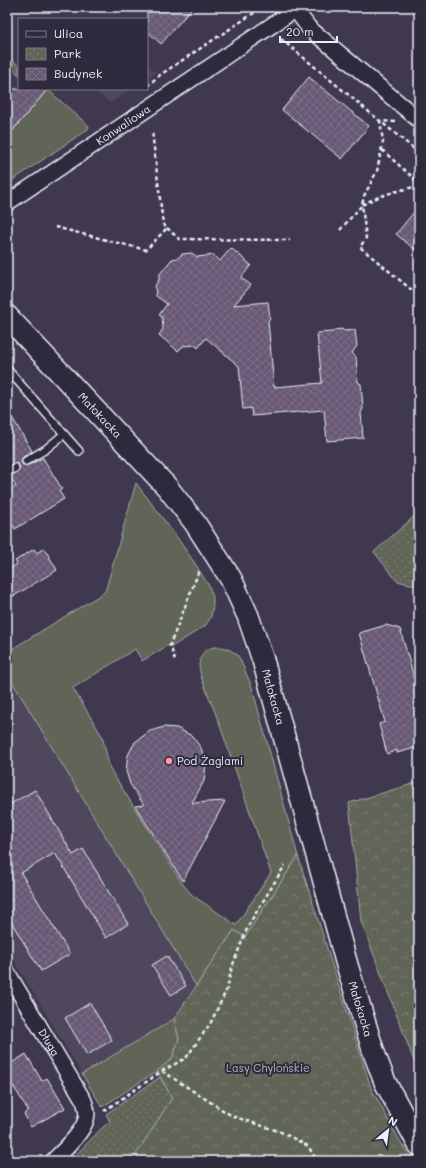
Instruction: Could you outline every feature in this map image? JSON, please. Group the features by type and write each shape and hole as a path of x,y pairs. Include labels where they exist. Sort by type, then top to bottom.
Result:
{"main road":[{"name":"Małokacka","path":"7,316 166,487 195,523 231,579 248,616 264,660 347,965 374,1053 385,1082 419,1145"}],"street":[{"name":"Konwaliowa","path":"7,203 297,8"},
{"path":"297,8 309,28 419,120"},
{"name":"Długa","path":"7,972 84,1101 87,1114 82,1128 53,1161"}],"lane":[{"path":"7,369 79,451"},
{"path":"26,461 46,449 64,434"},
{"path":"7,472 15,468"}],"path":[{"path":"148,85 160,75 262,7"},
{"path":"269,27 292,48 419,153"},
{"path":"380,121 383,142 382,150 377,171 364,196 362,205 366,238 360,247 419,296"},
{"path":"152,131 163,224 179,239 290,240"},
{"path":"382,150 419,183"},
{"path":"340,230 362,205 373,199 393,192 419,186"},
{"path":"55,227 146,250 167,228"},
{"path":"175,660 170,645 199,571"},
{"path":"102,1112 162,1072 186,1058 210,1024 227,989 232,967 248,926 285,865"},
{"path":"162,1072 232,1116 281,1132 308,1146 317,1161"}],"shaded area":[{"path":"148,65 156,73 148,78"},
{"path":"94,90 130,90 110,103"},
{"path":"7,673 196,986 174,1019 82,1074 7,949"}],"green space":[{"path":"7,56 18,65 18,74 7,64"},
{"path":"46,90 48,90 89,126 88,129 7,184 7,121 15,128"},
{"path":"136,483 176,536 209,586 213,597 211,617 205,626 173,646 167,646 142,661 135,649 73,688 102,736 110,769 182,883 192,895 236,925 271,873 218,720 201,677 199,665 201,656 206,650 214,647 222,647 236,654 239,657 252,687 298,856 245,937 234,930 196,986 7,673 7,652 105,592"},
{"path":"419,512 419,586 397,581 374,552"},
{"path":"419,782 419,1074 361,921 349,803"},
{"name":"Lasy Chylońskie","path":"298,856 371,1088 401,1143 413,1161 131,1161 172,1098 157,1071 172,1059 179,1039 174,1019 234,930 245,937"},
{"path":"174,1019 179,1039 172,1059 157,1071 102,1107 82,1074"},
{"path":"160,1077 172,1098 131,1161 70,1161 103,1127 110,1122 106,1114"}],"building":[{"path":"147,7 193,7 161,44 148,32"},
{"path":"309,77 369,126 342,159 282,110"},
{"path":"7,89 47,90 7,137"},
{"path":"419,206 419,253 396,234"},
{"path":"231,248 251,265 241,278 251,285 234,305 268,302 270,318 268,321 274,387 322,383 317,333 333,332 334,330 342,329 344,331 355,330 357,346 352,353 356,357 358,382 361,384 363,438 327,441 324,410 252,416 251,408 243,409 239,366 206,338 198,348 195,345 183,346 178,351 159,335 163,329 162,317 159,315 167,304 156,296 155,286 159,280 159,275 172,259 178,258 182,254 192,253 197,257 214,255 220,261"},
{"path":"7,409 32,451 22,458 22,464 26,466 43,458 62,489 59,491 64,499 15,529 7,515 7,492 16,486 10,476 18,472 20,468 16,463 7,466"},
{"path":"44,548 57,570 7,600 7,571 17,564 15,561 34,549 37,553"},
{"path":"386,625 400,629 419,695 419,747 397,753 397,750 387,754 379,724 385,722 359,633"},
{"path":"164,727 177,728 192,736 201,748 206,764 204,781 192,803 225,801 183,881 135,806 144,805 130,784 126,771 128,755 135,742 150,731"},
{"path":"35,790 73,855 83,849 128,924 106,938 55,853 21,873 70,954 41,971 7,915 7,806"},
{"path":"167,956 186,986 171,995 152,965"},
{"path":"90,1003 112,1040 87,1055 65,1018"},
{"path":"26,1054 42,1081 47,1078 65,1108 31,1127 24,1114 28,1110 7,1076 7,1066"}],"place":[{"name":"Pod Żaglami","path":"169,761"}]}
